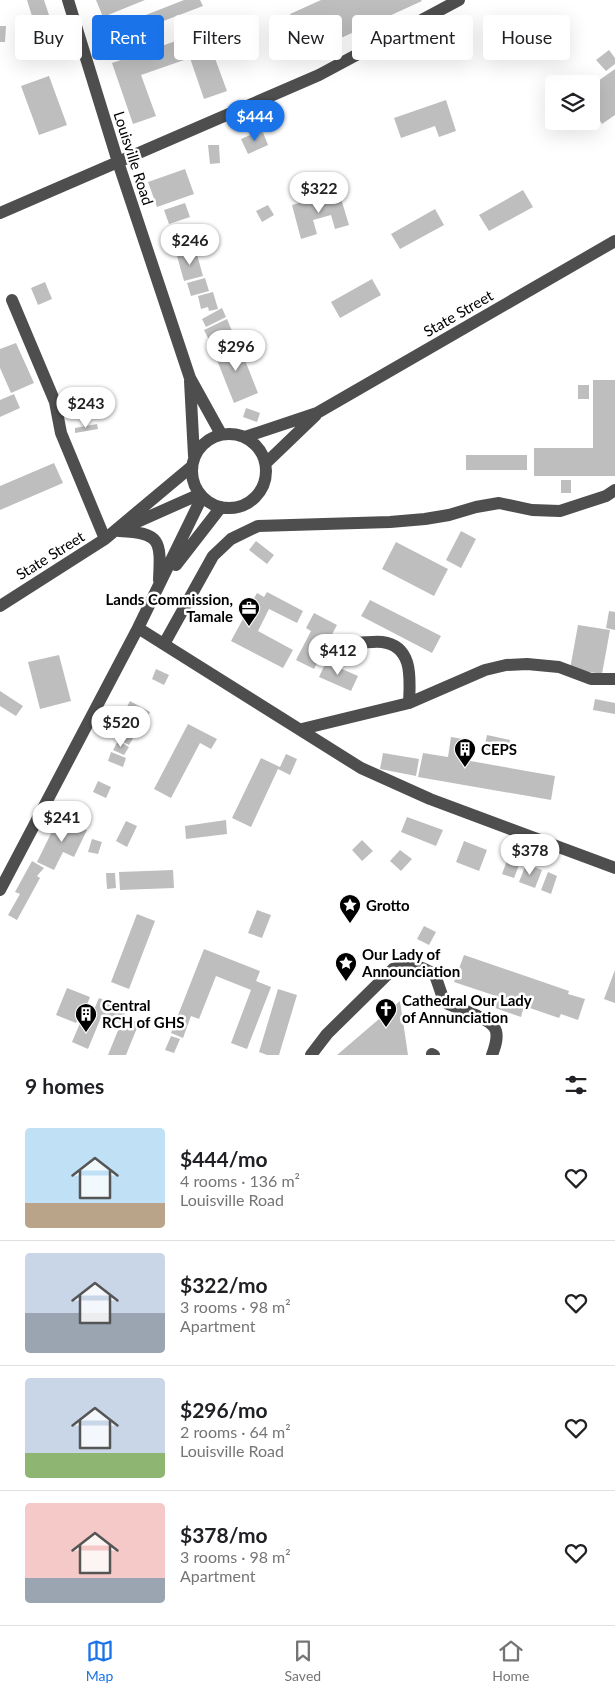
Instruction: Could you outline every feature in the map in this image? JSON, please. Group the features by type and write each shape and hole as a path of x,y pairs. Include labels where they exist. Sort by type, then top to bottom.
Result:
{"street":[{"name":"Louisville Road","path":"68,0 118,162 190,378 221,434"},
{"path":"0,213 319,75 457,1"},
{"name":"State Street","path":"245,437 317,413 615,241"},
{"path":"12,300 56,402 61,433 105,539"},
{"path":"190,378 192,477 201,496 221,507 232,508 242,506 251,501 264,484 266,463 262,452 255,443 233,433 221,434 210,438 200,446 193,461"},
{"name":"State Street","path":"266,463 317,413"},
{"name":"State Street","path":"0,606 116,531 193,461"},
{"path":"164,644 213,556 232,539 258,526 390,522 425,519 500,503 532,510 560,511 606,496 615,490"},
{"path":"0,890 159,587 201,496"},
{"name":"State Street","path":"116,531 201,496"},
{"path":"159,587 221,507"},
{"path":"116,531 149,535 157,541 161,553 159,587"},
{"path":"138,628 302,729 361,768 430,799 615,868"},
{"path":"355,643 383,642 396,648 407,659 410,673 409,703"},
{"path":"302,729 409,703 486,670 506,665 527,664 559,667 591,679 615,679"},
{"path":"311,1055 327,1034 393,969 406,964 420,967 435,975 444,1001 448,1004 483,1019 494,1026 497,1033 497,1041 492,1055"}],"building":[{"path":"27,0 44,0 49,15 32,15"},
{"path":"96,0 145,0 108,15 102,15"},
{"path":"184,0 200,0 203,6 179,15 174,15 174,17 164,21 164,15 146,15"},
{"path":"321,0 422,1 391,15 352,15 352,33 342,37 342,15 290,14"},
{"path":"0,26 6,26 5,42 0,42"},
{"path":"174,42 174,60 184,60 141,75 156,116 133,124 112,63 121,60 164,60 164,45"},
{"path":"609,50 615,58 615,64 606,71 596,60"},
{"path":"191,60 216,60 227,91 204,99"},
{"path":"615,69 615,115 602,124 600,121 600,80"},
{"path":"49,76 67,125 39,135 21,86"},
{"path":"446,100 456,131 439,137 435,126 401,138 394,118"},
{"path":"262,130 268,145 248,154 241,139"},
{"path":"208,145 219,145 220,163 210,164"},
{"path":"185,169 194,194 157,207 148,182"},
{"path":"523,190 533,207 489,231 479,215"},
{"path":"339,192 349,225 335,229 331,215 313,220 317,234 301,239 292,205"},
{"path":"185,203 190,217 169,224 164,210"},
{"path":"268,205 274,215 262,222 256,211"},
{"path":"435,209 444,225 400,249 391,234"},
{"path":"185,224 201,224 204,238 197,240 199,249 176,252 171,229"},
{"path":"196,251 203,276 184,281 177,256"},
{"path":"205,278 209,291 191,296 187,283"},
{"path":"372,279 381,295 340,318 331,302"},
{"path":"45,282 52,299 38,305 31,288"},
{"path":"213,292 218,309 209,311 208,307 201,309 198,296"},
{"path":"222,308 226,317 206,327 202,319"},
{"path":"227,319 232,331 210,342 204,330"},
{"path":"237,340 258,393 234,403 213,350"},
{"path":"16,343 34,383 11,393 0,368 0,349"},
{"path":"593,380 615,380 615,476 534,476 534,448 593,448"},
{"path":"578,385 589,385 589,399 578,399"},
{"path":"14,394 20,408 0,417 0,400"},
{"path":"246,408 260,413 257,422 243,417"},
{"path":"97,424 98,429 75,433 75,428"},
{"path":"466,455 527,455 527,470 466,470"},
{"path":"54,463 63,483 0,510 0,486"},
{"path":"561,480 571,480 571,493 561,493"},
{"path":"461,531 476,539 461,568 446,560"},
{"path":"256,541 274,555 267,564 249,550"},
{"path":"396,542 448,569 434,596 382,569"},
{"name":"Lands Commission, Tamale","path":"267,592 303,611 297,623 269,609 258,631 293,650 283,668 231,641 257,593 264,597"},
{"path":"370,600 441,636 432,653 361,616"},
{"path":"609,611 615,612 615,630 606,628"},
{"path":"314,613 337,625 314,669 296,660 311,631 306,628"},
{"path":"578,625 610,630 602,674 570,669"},
{"path":"59,655 71,701 40,709 28,662"},
{"path":"326,662 358,676 351,691 319,677"},
{"path":"156,669 169,675 164,685 152,679"},
{"path":"0,691 23,706 16,716 0,706"},
{"path":"595,699 615,703 615,714 593,710"},
{"path":"130,701 150,712 141,729 121,718"},
{"path":"126,723 138,730 129,745 117,738"},
{"path":"188,724 217,739 211,749 200,743 171,798 154,789"},
{"path":"487,735 510,740 508,753 484,749"},
{"name":"CEPS","path":"451,737 469,740 465,760 555,776 551,800 418,777 423,753 448,757"},
{"path":"118,741 129,747 124,755 113,750"},
{"path":"111,752 126,758 123,767 108,761"},
{"path":"383,753 419,759 416,776 380,769"},
{"path":"286,754 297,759 290,775 278,769 251,827 232,818 261,758 280,767"},
{"path":"98,781 111,787 106,798 93,792"},
{"path":"59,817 87,830 74,857 63,852 54,870 37,862"},
{"path":"407,817 443,830 436,846 401,832"},
{"path":"226,820 227,834 186,839 185,826"},
{"path":"126,821 137,826 127,847 116,841"},
{"path":"92,839 102,842 98,854 88,852"},
{"path":"362,840 373,851 362,861 352,850"},
{"path":"464,841 487,850 479,871 456,862"},
{"path":"400,850 412,859 401,871 390,861"},
{"path":"509,855 521,860 514,878 502,874"},
{"path":"32,861 44,868 37,876 40,878 17,920 8,915 20,894 15,892"},
{"path":"526,864 542,870 535,888 519,882"},
{"path":"173,870 174,888 120,890 119,872"},
{"path":"548,872 557,876 551,894 541,890"},
{"path":"106,873 115,873 116,888 107,889"},
{"path":"257,910 271,915 262,938 248,933"},
{"path":"137,914 155,921 129,989 111,982"},
{"path":"424,926 436,932 429,945 417,939"},
{"path":"204,949 260,971 256,981 271,987 247,1049 231,1043 251,990 216,976 199,1019 191,1016 183,1038 171,1033"},
{"path":"464,955 569,991 568,994 585,999 578,1020 561,1014 559,1018 524,1006 521,1017 495,1008 499,997 454,982"},
{"path":"615,970 615,1003 604,999"},
{"path":"67,988 90,997 85,1010 82,1008 76,1023 56,1015"},
{"path":"278,989 297,995 279,1055 267,1055 259,1052"},
{"name":"Central RCH of GHS","path":"99,998 127,1009 123,1017 139,1023 126,1055 108,1055 121,1023 102,1015 88,1049 72,1042 86,1009 93,1012"},
{"name":"Cathedral Our Lady of Annunciation","path":"400,1001 408,1055 337,1055"},
{"path":"171,1036 180,1039 174,1053 165,1050"}],"place":[{"name":"Lands Commission, Tamale","path":"249,627"},
{"name":"CEPS","path":"465,768"},
{"name":"Grotto","path":"350,924"},
{"name":"Our Lady of Announciation","path":"346,982"},
{"name":"Cathedral Our Lady of Annunciation","path":"386,1028"},
{"name":"Central RCH of GHS","path":"86,1033"}]}
